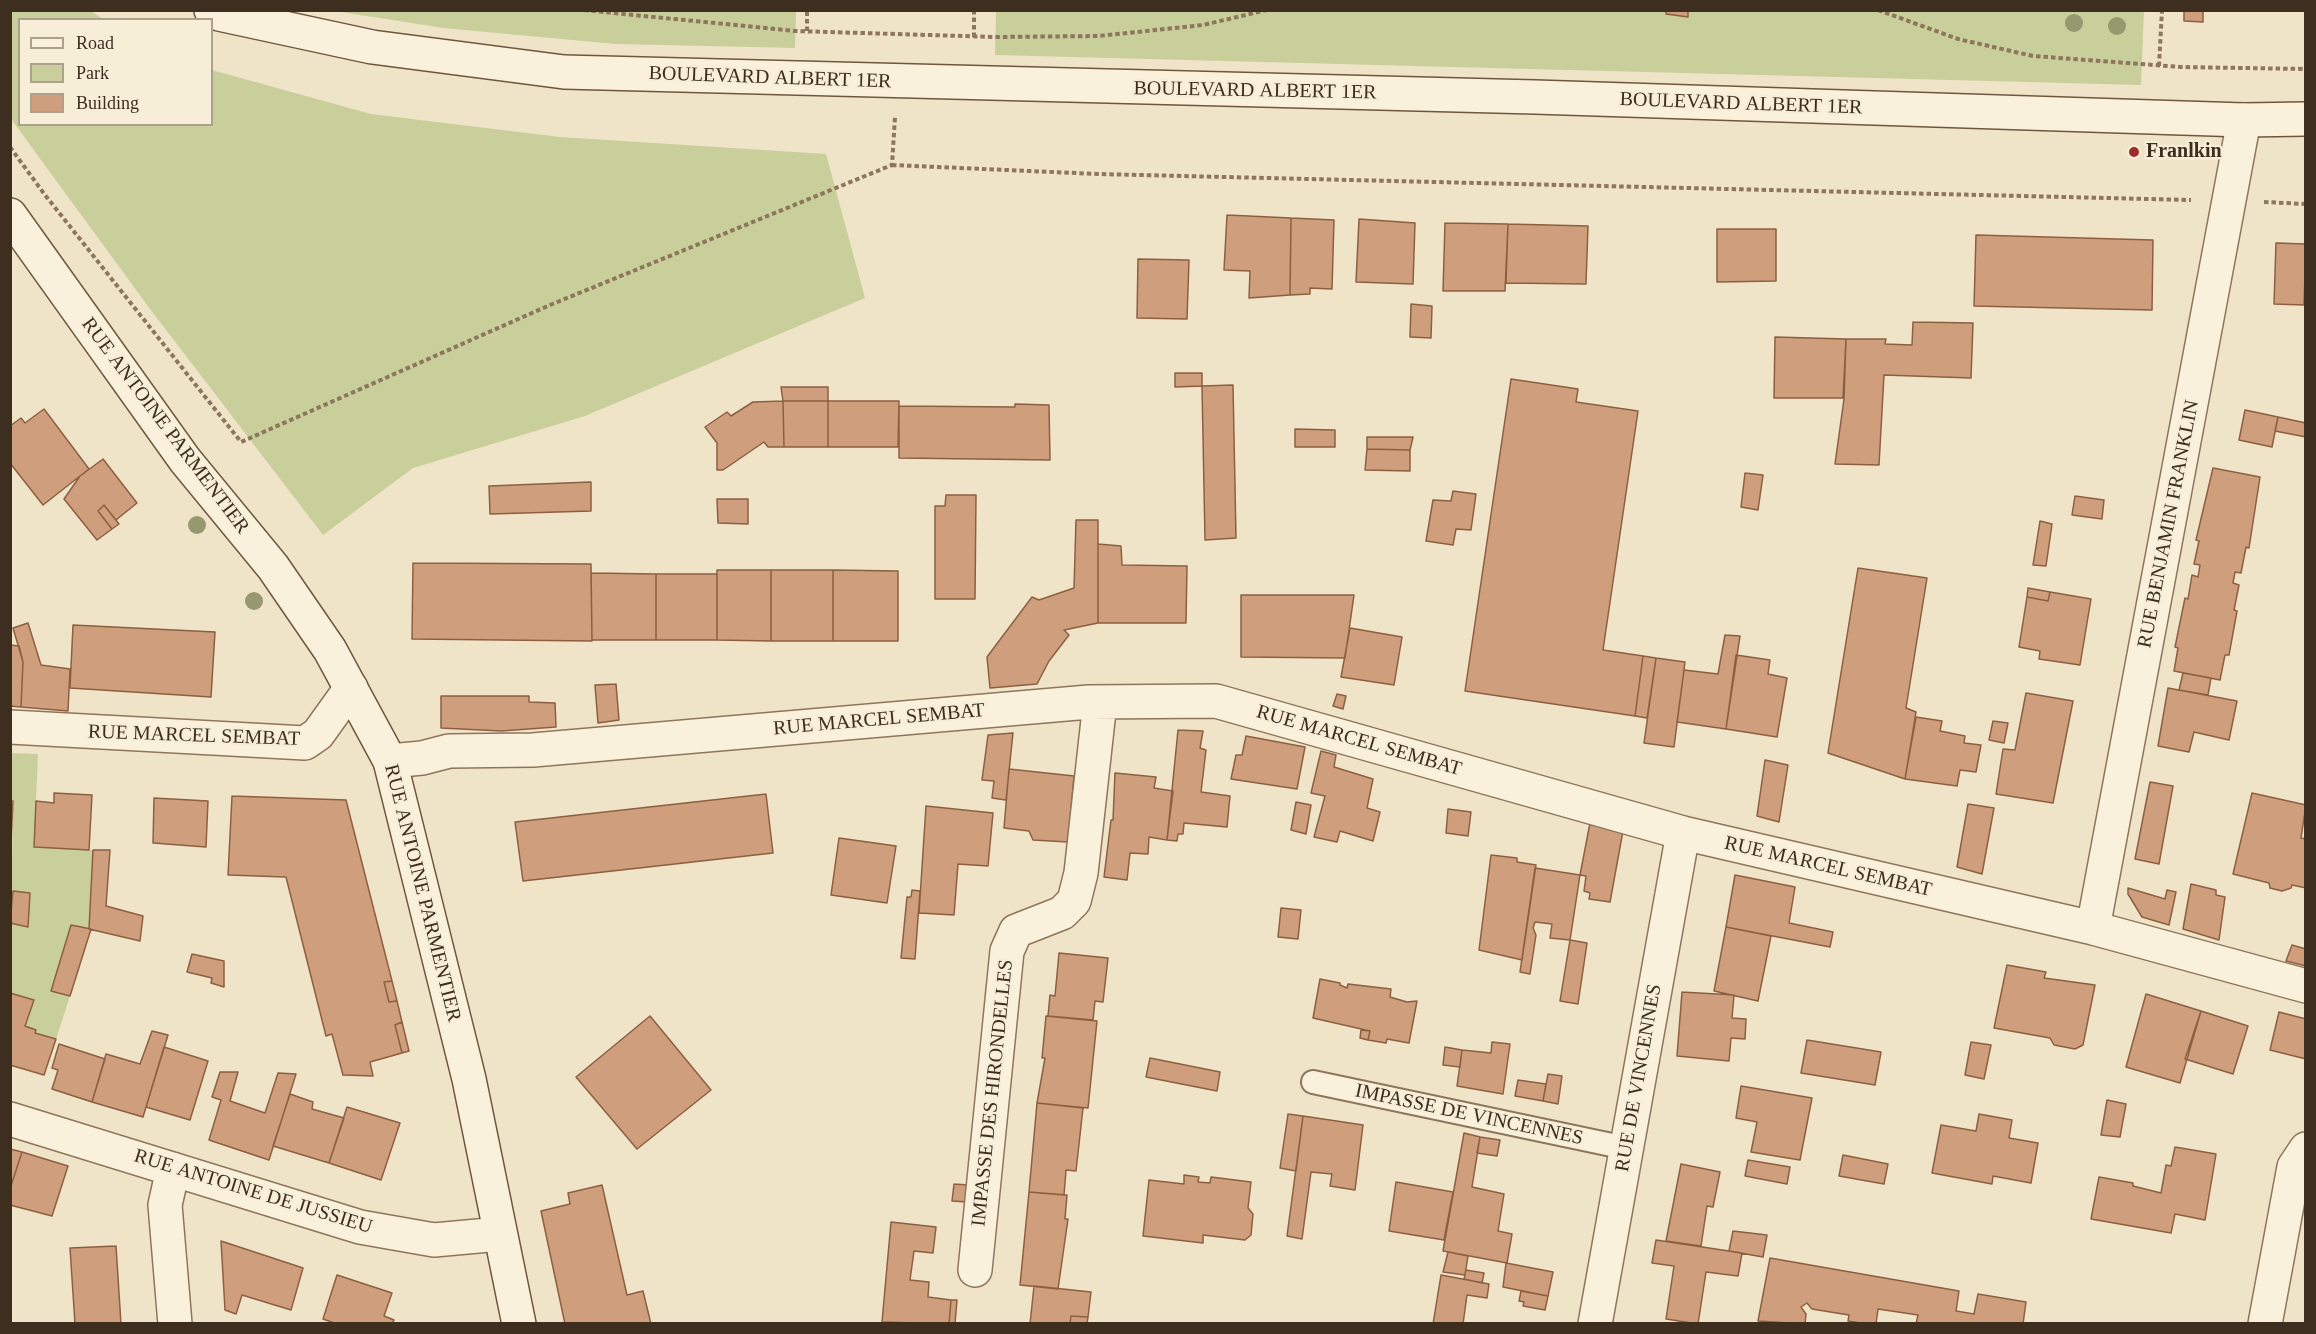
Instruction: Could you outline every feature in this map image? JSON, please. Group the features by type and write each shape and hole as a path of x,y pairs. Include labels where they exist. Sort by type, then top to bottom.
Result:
{"street":[{"name":"BOULEVARD ALBERT 1ER","path":"211,10 219,15 372,46 564,72 1547,98 2244,120 2306,119"},
{"name":"RUE BENJAMIN FRANKLIN","path":"2093,928 2244,120"},
{"name":"RUE ANTOINE PARMENTIER","path":"10,215 185,460 273,567 330,650 390,760 470,1079 519,1323"},
{"name":"RUE MARCEL SEMBAT","path":"10,727 305,743 318,734 351,688"},
{"name":"RUE MARCEL SEMBAT","path":"390,760 422,758 449,751 533,750 1100,702 1216,701 1683,833 2093,928 2306,986"},
{"name":"IMPASSE DES HIRONDELLES","path":"975,1270 1007,951 1016,931 1062,913 1074,901 1081,873 1100,702"},
{"name":"RUE DE VINCENNES","path":"1595,1323 1683,833"},
{"name":"RUE ANTOINE DE JUSSIEU","path":"10,1119 360,1227 434,1240 500,1234"},
{"path":"2265,1323 2294,1167 2306,1149"},
{"path":"174,1169 165,1205 175,1323"}],"lane":[{"name":"IMPASSE DE VINCENNES","path":"1312,1082 1626,1148"}],"path":[{"path":"584,10 725,26 897,36 974,37 1099,36 1203,25 1267,10"},
{"path":"807,10 807,31"},
{"path":"974,10 974,37"},
{"path":"1878,10 1958,39 2033,56 2159,66 2306,69"},
{"path":"2159,66 2162,10"},
{"path":"892,165 896,135 894,82 897,36"},
{"path":"10,147 45,195 241,442 550,305 892,165 1098,174 2306,204"}],"green space":[{"path":"996,10 2144,11 2141,85 995,55"},
{"path":"10,11 91,11 102,18 18,18 18,126 213,126 213,70 371,114 560,137 826,154 865,298 585,416 413,468 323,535 150,309 11,119"},
{"path":"335,11 796,11 795,48 616,44 443,28"},
{"path":"11,753 38,754 34,846 93,850 89,929 71,925 51,990 70,996 56,1039 35,1033 36,1030 25,1026 33,1001 11,993 11,923 28,927 30,893 13,892 11,922 13,801 10,801"}],"building":[{"path":"1666,10 1688,10 1688,17 1666,14"},
{"path":"2184,10 2203,10 2203,22 2184,21"},
{"path":"1227,215 1291,218 1290,295 1249,298 1250,271 1224,270"},
{"path":"1291,218 1334,220 1332,289 1310,288 1310,294 1290,295"},
{"path":"1359,219 1415,223 1413,284 1356,282"},
{"path":"1445,223 1508,224 1505,291 1443,291"},
{"path":"1508,224 1588,226 1586,284 1506,283"},
{"path":"1717,229 1776,229 1776,281 1717,282"},
{"path":"1976,235 2153,240 2152,310 1974,306"},
{"path":"2276,243 2306,244 2304,305 2274,304"},
{"path":"1138,259 1189,260 1187,319 1137,318"},
{"path":"1411,304 1432,306 1431,338 1410,337"},
{"path":"1913,322 1973,323 1971,378 1884,375 1879,465 1835,464 1844,399 1846,339 1886,339 1885,344 1912,345"},
{"path":"1775,337 1846,339 1843,398 1774,398"},
{"path":"1175,373 1202,373 1202,386 1175,387"},
{"path":"1511,379 1578,389 1576,402 1638,411 1603,650 1643,656 1635,716 1465,691"},
{"path":"1233,385 1236,538 1205,540 1202,386"},
{"path":"781,387 828,387 828,401 783,401"},
{"path":"783,401 828,401 828,447 784,447"},
{"path":"783,401 784,447 768,447 764,442 723,470 717,470 717,443 705,427 727,412 731,416 753,402"},
{"path":"828,401 899,401 898,447 828,447"},
{"path":"1015,404 1049,405 1050,460 899,458 899,406 1015,407"},
{"path":"44,409 89,469 43,505 10,463 10,426 21,418 25,423"},
{"path":"2245,410 2278,417 2272,447 2239,440"},
{"path":"2278,417 2306,423 2306,437 2275,431"},
{"path":"1295,429 1335,430 1335,447 1295,447"},
{"path":"1367,437 1413,437 1410,450 1367,449"},
{"path":"1367,449 1410,450 1410,471 1365,470"},
{"path":"103,459 137,503 116,520 104,505 98,511 112,529 97,540 64,499 80,476"},
{"path":"2213,468 2260,477 2249,548 2246,547 2241,573 2235,572 2233,583 2239,585 2234,610 2237,611 2229,655 2225,655 2220,680 2174,671 2178,648 2175,647 2185,598 2188,599 2192,575 2198,577 2200,565 2194,564 2199,541 2196,540"},
{"path":"1745,473 1763,475 1758,510 1741,507"},
{"path":"591,482 591,511 490,514 489,486"},
{"path":"1453,491 1476,494 1471,530 1456,529 1453,545 1426,541 1433,500 1451,501"},
{"path":"946,495 976,495 975,599 935,599 935,506 945,506"},
{"path":"2075,496 2104,500 2102,519 2072,515"},
{"path":"717,499 748,499 748,524 718,523"},
{"path":"104,505 119,524 112,529 98,511"},
{"path":"1076,520 1098,520 1098,623 1064,630 1069,635 1049,661 1037,684 990,688 987,657 1032,597 1039,600 1074,588"},
{"path":"2040,521 2052,524 2046,566 2033,565"},
{"path":"1098,544 1121,546 1122,565 1187,566 1186,623 1098,623"},
{"path":"413,563 591,564 592,641 412,639"},
{"path":"1858,568 1927,578 1906,708 1916,712 1905,779 1828,753"},
{"path":"717,570 771,570 771,641 717,640"},
{"path":"771,570 833,570 833,641 771,641"},
{"path":"833,570 898,571 898,641 833,641"},
{"path":"591,573 656,574 656,640 592,640"},
{"path":"656,574 717,574 717,640 656,640"},
{"path":"2028,588 2050,592 2048,601 2027,597"},
{"path":"2050,592 2091,599 2080,665 2039,659 2040,651 2019,647 2027,597 2048,601"},
{"path":"1241,595 1354,595 1345,658 1241,657"},
{"path":"28,623 41,665 70,669 68,711 21,707 23,662 13,628"},
{"path":"73,625 215,632 211,697 70,688"},
{"path":"1350,628 1402,637 1394,685 1341,677"},
{"path":"1725,635 1740,636 1726,729 1677,722 1684,670 1718,674"},
{"path":"10,645 19,646 23,662 21,707 10,706"},
{"path":"1736,655 1770,660 1768,674 1787,678 1777,737 1726,729"},
{"path":"1643,656 1656,658 1647,718 1635,716"},
{"path":"1656,658 1685,662 1674,747 1644,743"},
{"path":"2183,673 2211,678 2208,695 2179,690"},
{"path":"616,684 619,720 598,723 595,685"},
{"path":"2168,688 2237,701 2229,740 2194,732 2189,752 2158,746"},
{"path":"2026,693 2073,701 2053,803 1996,794 2003,749 2015,750"},
{"path":"1337,694 1346,696 1343,709 1333,706"},
{"path":"441,696 529,696 529,702 555,703 556,727 501,731 441,728"},
{"path":"1916,717 1942,721 1940,731 1965,736 1964,743 1981,745 1976,772 1960,770 1957,786 1905,779"},
{"path":"1993,721 2008,723 2004,743 1989,740"},
{"path":"1178,730 1203,731 1200,748 1206,750 1201,792 1230,796 1227,827 1184,823 1183,834 1178,834 1177,841 1167,840"},
{"path":"1013,733 1006,800 992,798 994,781 982,780 988,735"},
{"path":"1246,736 1305,747 1297,789 1231,779 1236,755 1242,755"},
{"path":"1321,751 1336,755 1334,767 1373,779 1367,808 1380,812 1373,841 1340,831 1337,842 1314,837 1325,796 1311,793"},
{"path":"1765,760 1788,765 1779,822 1757,816"},
{"path":"1009,769 1074,776 1068,842 1033,840 1029,831 1004,828"},
{"path":"1115,773 1156,777 1154,788 1173,791 1167,840 1149,837 1148,854 1130,853 1127,880 1104,877 1111,820 1113,820"},
{"path":"2150,782 2173,786 2159,864 2135,859"},
{"path":"54,793 92,795 89,850 34,847 36,801 54,803"},
{"path":"2252,793 2306,805 2301,838 2306,839 2306,888 2292,885 2291,888 2282,891 2270,888 2269,883 2233,874"},
{"path":"766,794 773,853 523,881 515,822"},
{"path":"232,796 346,800 392,981 384,982 389,1002 397,1001 402,1022 395,1025 402,1053 370,1062 373,1076 343,1075 332,1034 326,1036 286,877 228,875"},
{"path":"154,798 208,801 206,847 153,843"},
{"path":"10,801 13,801 10,864"},
{"path":"1296,802 1311,805 1306,834 1291,830"},
{"path":"1968,804 1994,808 1982,874 1957,867"},
{"path":"926,806 993,813 988,866 958,864 954,915 919,913"},
{"path":"1448,809 1471,812 1468,836 1446,833"},
{"path":"1590,823 1623,831 1610,902 1589,899 1590,893 1584,891 1586,876 1580,875"},
{"path":"839,838 896,846 887,903 831,895"},
{"path":"93,850 110,850 106,906 143,916 140,941 89,929"},
{"path":"1491,855 1517,858 1517,862 1536,865 1522,960 1479,950"},
{"path":"1535,868 1580,875 1570,940 1550,938 1552,924 1535,922 1533,928 1536,935 1530,974 1520,972"},
{"path":"1735,875 1795,887 1789,923 1833,932 1830,947 1726,927"},
{"path":"2191,884 2216,890 2216,895 2225,897 2219,940 2183,929"},
{"path":"2128,888 2165,899 2167,890 2176,892 2169,925 2142,917 2128,894"},
{"path":"912,890 920,891 915,959 901,958 907,897 911,897"},
{"path":"13,891 30,893 28,927 10,923"},
{"path":"1281,908 1301,910 1298,939 1278,937"},
{"path":"71,925 91,929 70,996 51,991"},
{"path":"1726,927 1771,936 1758,1001 1714,991"},
{"path":"1570,940 1587,943 1578,1004 1560,1001"},
{"path":"2292,945 2306,949 2306,966 2286,961"},
{"path":"1059,953 1108,958 1103,1002 1095,1001 1093,1020 1048,1016 1050,995 1055,996"},
{"path":"192,954 224,961 224,987 211,983 212,978 187,972"},
{"path":"2007,965 2046,972 2044,978 2095,985 2083,1045 2075,1049 2054,1045 2050,1038 1994,1028"},
{"path":"1320,979 1340,983 1347,988 1348,984 1391,989 1390,997 1407,1002 1417,1001 1409,1043 1387,1039 1386,1043 1368,1040 1370,1031 1313,1018"},
{"path":"392,981 397,1001 389,1002 384,982"},
{"path":"1682,992 1734,995 1732,1018 1746,1019 1745,1039 1731,1038 1729,1061 1677,1056"},
{"path":"10,993 34,1000 25,1026 36,1030 35,1033 56,1039 44,1075 10,1065"},
{"path":"2146,994 2201,1011 2180,1083 2126,1067"},
{"path":"2201,1011 2248,1026 2233,1074 2185,1059"},
{"path":"2279,1012 2306,1019 2306,1059 2270,1050"},
{"path":"650,1016 711,1090 637,1149 576,1077"},
{"path":"1046,1016 1097,1021 1088,1108 1037,1103 1045,1058 1042,1058"},
{"path":"402,1022 409,1051 402,1053 395,1025"},
{"path":"1361,1030 1370,1031 1368,1040 1360,1038"},
{"path":"152,1031 168,1035 143,1117 92,1102 106,1054 140,1064"},
{"path":"1807,1040 1881,1052 1875,1085 1801,1073"},
{"path":"1492,1042 1510,1044 1503,1094 1457,1086 1462,1050 1491,1053"},
{"path":"1971,1042 1991,1045 1984,1079 1965,1075"},
{"path":"59,1044 105,1059 92,1102 52,1089 58,1070 52,1068"},
{"path":"164,1047 208,1061 190,1120 146,1107"},
{"path":"1445,1047 1462,1050 1460,1067 1443,1065"},
{"path":"1150,1058 1220,1072 1217,1091 1146,1077"},
{"path":"220,1072 238,1072 230,1101 265,1113 278,1073 296,1074 269,1160 209,1140 221,1100 212,1097"},
{"path":"1548,1074 1562,1076 1558,1104 1543,1101"},
{"path":"1518,1080 1546,1084 1543,1101 1515,1096"},
{"path":"1741,1086 1812,1098 1800,1160 1751,1152 1757,1122 1736,1118"},
{"path":"290,1094 313,1102 312,1109 344,1118 329,1163 273,1146"},
{"path":"2107,1100 2126,1104 2120,1137 2101,1135"},
{"path":"1037,1103 1083,1108 1076,1171 1066,1170 1064,1195 1029,1192"},
{"path":"347,1107 400,1123 381,1180 329,1163"},
{"path":"1288,1114 1303,1116 1296,1171 1280,1168"},
{"path":"1979,1114 2012,1120 2009,1138 2038,1143 2031,1183 1993,1176 1992,1184 1932,1173 1941,1125 1976,1131"},
{"path":"1303,1116 1363,1125 1355,1190 1330,1186 1332,1174 1311,1172 1302,1239 1287,1236"},
{"path":"1464,1133 1480,1137 1472,1187 1504,1194 1498,1231 1512,1234 1507,1263 1443,1251"},
{"path":"1480,1137 1500,1140 1497,1156 1477,1153"},
{"path":"2175,1147 2216,1154 2205,1220 2175,1214 2171,1233 2091,1219 2099,1177 2133,1183 2133,1186 2161,1193 2166,1165 2171,1166"},
{"path":"10,1149 22,1152 10,1189"},
{"path":"22,1152 68,1166 52,1216 10,1205 10,1189"},
{"path":"1843,1155 1888,1164 1884,1184 1839,1176"},
{"path":"1748,1160 1790,1167 1787,1184 1745,1176"},
{"path":"1681,1164 1720,1172 1713,1207 1707,1206 1701,1246 1666,1241"},
{"path":"1184,1175 1199,1177 1198,1182 1210,1183 1211,1177 1251,1182 1248,1208 1253,1214 1251,1235 1245,1240 1203,1235 1203,1243 1143,1236 1149,1180 1184,1184"},
{"path":"1396,1182 1453,1192 1444,1240 1389,1231"},
{"path":"954,1184 969,1185 967,1202 952,1201"},
{"path":"602,1185 627,1295 643,1291 651,1324 565,1324 541,1211 570,1204 568,1193"},
{"path":"1029,1192 1067,1195 1065,1219 1068,1219 1058,1289 1020,1285"},
{"path":"891,1222 936,1227 933,1253 914,1251 910,1280 929,1282 928,1297 951,1300 949,1324 882,1322"},
{"path":"1733,1231 1767,1235 1763,1257 1729,1251"},
{"path":"1656,1240 1742,1253 1738,1276 1706,1272 1698,1324 1666,1319 1674,1266 1652,1263"},
{"path":"221,1241 303,1268 291,1310 242,1295 236,1314 225,1310"},
{"path":"116,1246 121,1324 75,1324 70,1248"},
{"path":"1448,1252 1468,1256 1465,1275 1443,1272"},
{"path":"1770,1258 1959,1291 1956,1311 1974,1314 1978,1294 2026,1302 2023,1324 1916,1324 1918,1315 1878,1309 1876,1324 1867,1324 1848,1321 1849,1315 1812,1309 1807,1303 1801,1307 1806,1314 1805,1324 1758,1321"},
{"path":"1506,1263 1553,1272 1548,1296 1503,1287"},
{"path":"1466,1270 1484,1273 1482,1283 1464,1279"},
{"path":"337,1275 392,1293 384,1316 394,1320 392,1324 337,1324 323,1319"},
{"path":"1441,1275 1489,1284 1487,1298 1467,1295 1463,1324 1433,1324"},
{"path":"1034,1286 1091,1292 1088,1317 1071,1316 1070,1324 1030,1324"},
{"path":"1521,1291 1548,1296 1545,1310 1523,1306 1524,1302 1519,1301"},
{"path":"951,1300 957,1300 955,1324 949,1324"},
{"path":"1071,1316 1088,1317 1087,1324 1070,1324"}],"place":[{"name":"Franlkin","path":"2134,152"}]}
